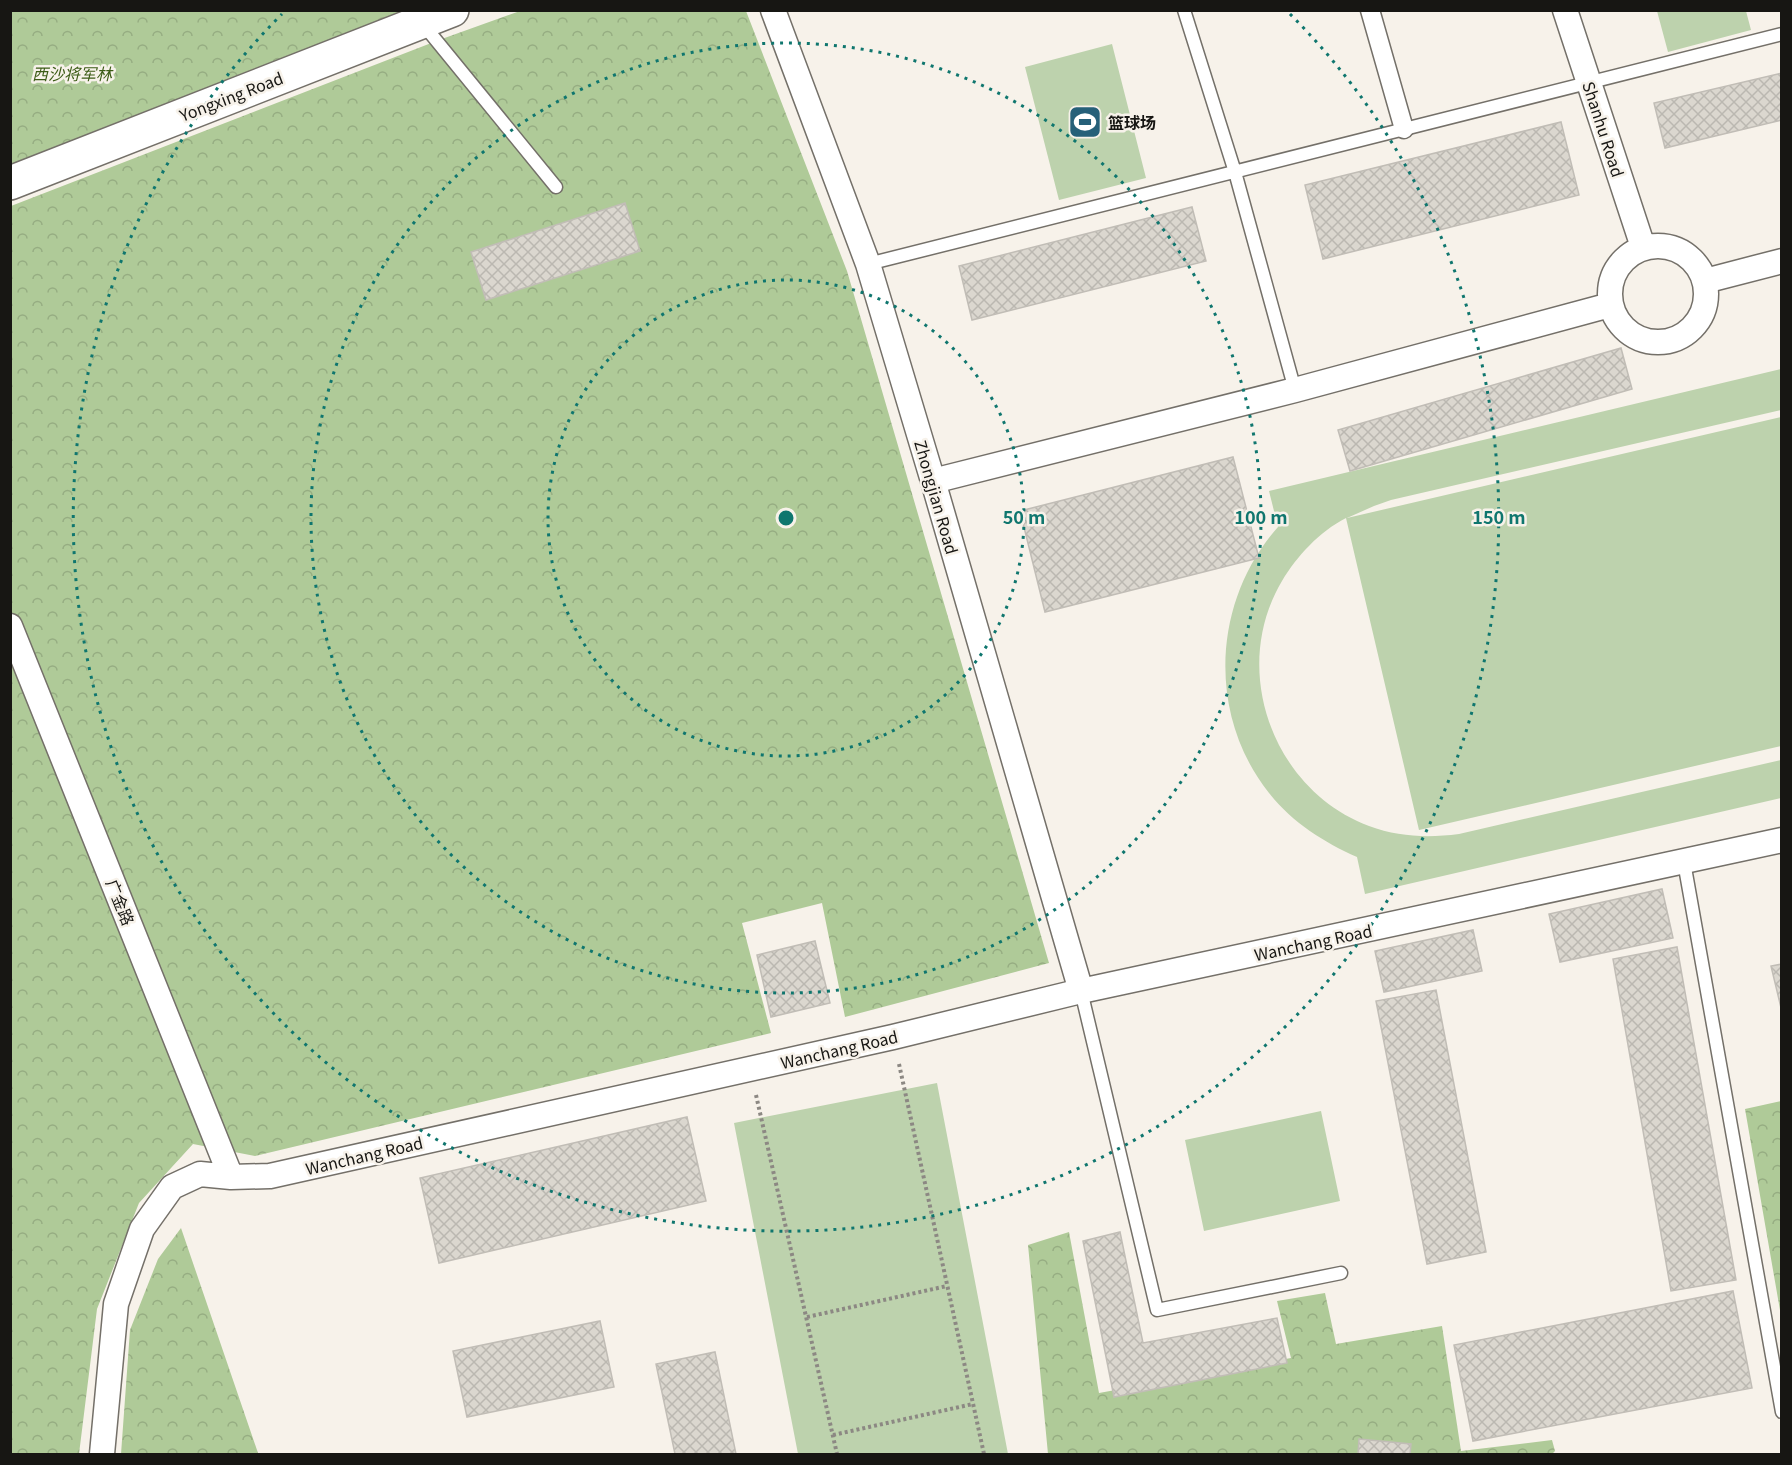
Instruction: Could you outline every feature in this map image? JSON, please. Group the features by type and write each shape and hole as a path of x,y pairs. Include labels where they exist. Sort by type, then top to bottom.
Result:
{"main road":[{"name":"Yongxing Road","path":"10,183 417,16 452,10"}],"street":[{"name":"Zhongjian Road","path":"773,10 868,264 1081,991"},
{"path":"1370,10 1404,129"},
{"name":"Shanhu Road","path":"1565,10 1643,247"},
{"path":"1659,245 1674,248 1688,255 1699,266 1705,280 1707,296 1704,311 1696,325 1684,335 1670,341 1654,342 1640,339 1626,331 1616,319 1610,305 1613,277 1620,264 1630,254 1643,247 1659,245"},
{"path":"1705,280 1782,261"},
{"path":"933,480 1295,390 1610,305"},
{"name":"广金路","path":"10,626 231,1177"},
{"name":"Wanchang Road","path":"102,1455 116,1304 142,1229 172,1187 200,1174 231,1177 270,1176 893,1037 1081,991 1782,840"}],"lane":[{"path":"1184,10 1235,172 1295,390"},
{"path":"417,16 556,187"},
{"path":"868,264 1782,33"},
{"path":"1684,862 1782,1412"},
{"path":"1081,991 1157,1310 1341,1273"}],"path":[{"path":"893,1037 984,1455"},
{"path":"750,1069 837,1455"},
{"path":"807,1317 947,1286"},
{"path":"832,1435 973,1404"}],"green space":[{"name":"西沙将军林","path":"11,10 402,10 402,11 11,164"},
{"path":"520,11 746,11 847,271 1049,963 845,1017 822,903 742,923 771,1033 255,1156 193,1144 139,1203 97,1309 79,1454 11,1454 11,206 439,40"},
{"path":"1657,11 1746,11 1751,30 1668,52"},
{"name":"篮球场","path":"1112,44 1146,178 1059,200 1025,67"},
{"path":"1781,369 1781,410 1391,500 1347,518 1781,417 1781,746 1419,830 1346,518 1318,537 1282,581 1267,616 1260,652 1261,688 1270,723 1285,756 1307,785 1336,809 1380,830 1414,836 1459,834 1781,760 1781,798 1365,894 1357,857 1309,830 1278,803 1249,762 1235,729 1227,694 1226,658 1230,623 1240,589 1256,556 1278,527 1269,491"},
{"path":"937,1083 1008,1454 798,1454 734,1123"},
{"path":"1782,1101 1781,1316 1745,1109"},
{"path":"1321,1111 1340,1201 1204,1231 1185,1140"},
{"path":"181,1228 258,1454 121,1454 130,1330 158,1259"},
{"path":"1069,1232 1099,1393 1291,1358 1277,1301 1325,1293 1336,1344 1442,1326 1461,1451 1552,1440 1555,1451 1552,1454 1048,1454 1028,1245"}],"building":[{"path":"1782,73 1782,120 1665,148 1654,103"},
{"path":"1561,122 1579,195 1323,259 1305,185"},
{"path":"625,203 640,251 486,300 471,252"},
{"path":"1192,207 1206,261 972,320 959,266"},
{"path":"1621,348 1632,389 1350,471 1338,430"},
{"path":"1233,457 1259,558 1045,612 1020,511"},
{"path":"1662,889 1673,938 1560,962 1549,914"},
{"path":"1473,930 1482,971 1384,992 1375,951"},
{"path":"815,941 830,1003 771,1017 757,955"},
{"path":"1677,947 1736,1280 1671,1291 1613,959"},
{"path":"1782,964 1782,1012 1771,966"},
{"path":"1436,990 1486,1252 1427,1264 1376,1001"},
{"path":"687,1117 706,1201 439,1263 420,1178"},
{"path":"1120,1232 1143,1343 1277,1318 1287,1363 1114,1397 1083,1241"},
{"path":"1733,1291 1752,1388 1473,1441 1454,1345"},
{"path":"600,1321 614,1387 467,1417 453,1351"},
{"path":"715,1352 736,1454 675,1454 656,1364"},
{"path":"1359,1439 1411,1444 1410,1454 1358,1454"}],"place":[{"name":"篮球场","path":"1085,122"}]}
